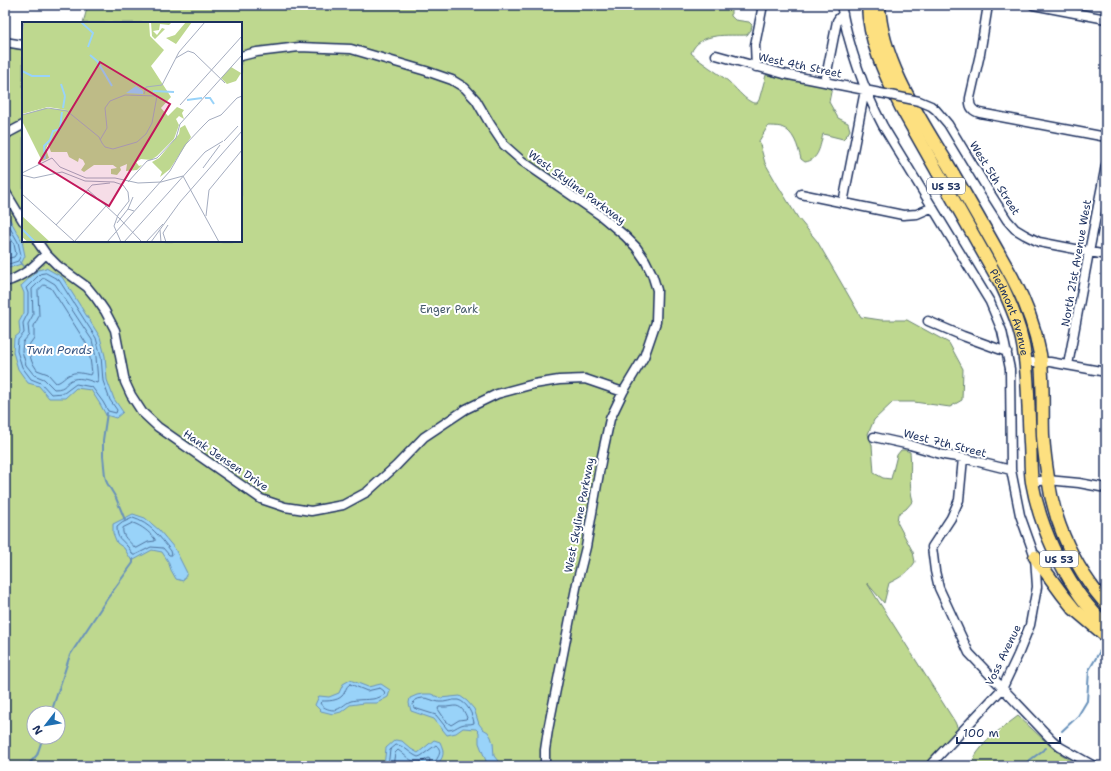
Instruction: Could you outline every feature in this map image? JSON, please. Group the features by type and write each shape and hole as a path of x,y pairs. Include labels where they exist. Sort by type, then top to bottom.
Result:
{"highway":[{"name":"Piedmont Avenue","path":"872,7 882,29 895,69 904,88 1022,295 1034,330 1041,362 1043,437 1048,480 1055,512 1068,546 1091,585 1106,604"},
{"name":"Piedmont Avenue","path":"872,7 869,22 873,39 883,68 901,107 1005,293 1014,314 1020,332 1026,362 1032,482 1041,518 1053,548 1078,592 1106,626"},
{"path":"1035,556 1074,609 1106,636"}],"street":[{"path":"756,67 755,48 763,5"},
{"name":"Piedmont Avenue","path":"841,5 852,48 866,90 883,126 990,302 1002,331 1010,369 1011,470 1020,515 1035,556"},
{"path":"988,5 980,54 970,98 971,108 975,112 1106,137"},
{"path":"1033,5 1106,19"},
{"path":"825,82 837,21 843,14"},
{"path":"5,42 22,45"},
{"name":"West Skyline Parkway","path":"242,56 257,52 299,47 351,49 452,80 464,88 476,100 504,145 522,161 600,215 626,236 636,246 652,274 656,290 656,322 644,357 610,419 586,547 577,583 548,730 545,750 545,766"},
{"name":"West 4th Street","path":"716,55 784,74 880,93"},
{"path":"843,203 866,90"},
{"name":"West 5th Street","path":"880,93 919,101 936,110 948,124 1007,220 1015,229 1039,242 1106,255"},
{"path":"5,136 22,126"},
{"name":"North 21st Avenue West","path":"1068,365 1106,165"},
{"path":"5,191 22,219"},
{"path":"800,194 908,215 920,214 933,207"},
{"path":"5,282 21,276 46,254 38,242"},
{"name":"Hank Jensen Drive","path":"46,254 58,266 87,287 105,311 115,330 125,382 130,395 142,412 158,427 261,499 285,507 311,512 343,505 367,492 396,466 424,436 466,409 497,394 534,384 559,380 585,379 624,392"},
{"path":"928,321 1007,352"},
{"path":"1026,362 1056,362 1106,372"},
{"name":"West 7th Street","path":"874,437 1011,470"},
{"path":"963,458 959,500 952,518 932,547 935,571 939,588 944,600 969,653 1052,740 1094,766"},
{"path":"1032,482 1048,480 1079,483 1106,488"},
{"name":"Voss Avenue","path":"932,763 1002,689 1030,625 1037,587 1035,556"}],"green space":[{"name":"Enger Park","path":"88,5 731,5 731,16 735,20 749,22 752,25 751,30 747,35 723,35 708,38 695,46 691,53 728,81 745,98 751,102 757,103 766,75 832,87 829,102 838,118 848,123 850,130 847,135 843,139 823,134 818,152 810,161 805,162 801,159 797,145 789,132 779,127 768,126 759,141 765,163 798,218 817,241 861,317 881,320 907,320 949,343 963,369 962,400 950,407 914,402 893,402 874,420 868,434 872,445 874,473 883,478 891,479 897,455 901,450 910,452 911,489 913,501 906,509 898,514 897,522 913,552 915,562 904,574 889,583 884,603 867,583 958,729 926,766 5,766 5,47 22,50 22,242 242,242 242,22 83,22"},
{"path":"1018,716 1056,751 1074,762 1072,766 970,766 977,753 989,738"}],"water":[{"path":"5,211 22,241 25,256 21,264 5,268"},
{"name":"Twin Ponds","path":"46,268 62,277 100,337 105,356 107,380 114,399 123,412 116,418 106,415 91,390 76,388 65,398 49,398 39,386 28,383 18,369 13,352 14,338 20,333 19,322 24,313 24,293 21,286 38,270"},
{"path":"133,514 145,518 159,530 175,549 187,573 183,581 176,579 162,552 152,550 132,561 124,548 117,543 113,533 113,524"},
{"path":"350,680 368,687 381,684 390,690 388,697 377,703 350,705 341,712 333,714 321,711 315,705 319,696 329,697 339,693 343,684"},
{"path":"423,694 431,694 440,698 460,696 467,701 474,709 479,724 491,737 494,756 498,761 498,766 488,766 479,743 479,732 476,729 463,728 456,733 447,735 434,719 411,711 409,703 410,698"},
{"path":"395,740 402,741 418,753 434,740 440,742 443,749 443,755 436,766 384,766 386,748"}],"waterway":[{"path":"20,262 26,269"},
{"path":"107,413 103,440 105,476 125,520"},
{"path":"54,705 70,655 133,563 133,559"},
{"path":"1062,731 1078,716 1087,701 1089,670 1100,651"},
{"path":"27,766 37,755 40,745"},
{"path":"1022,766 1046,748"}]}
